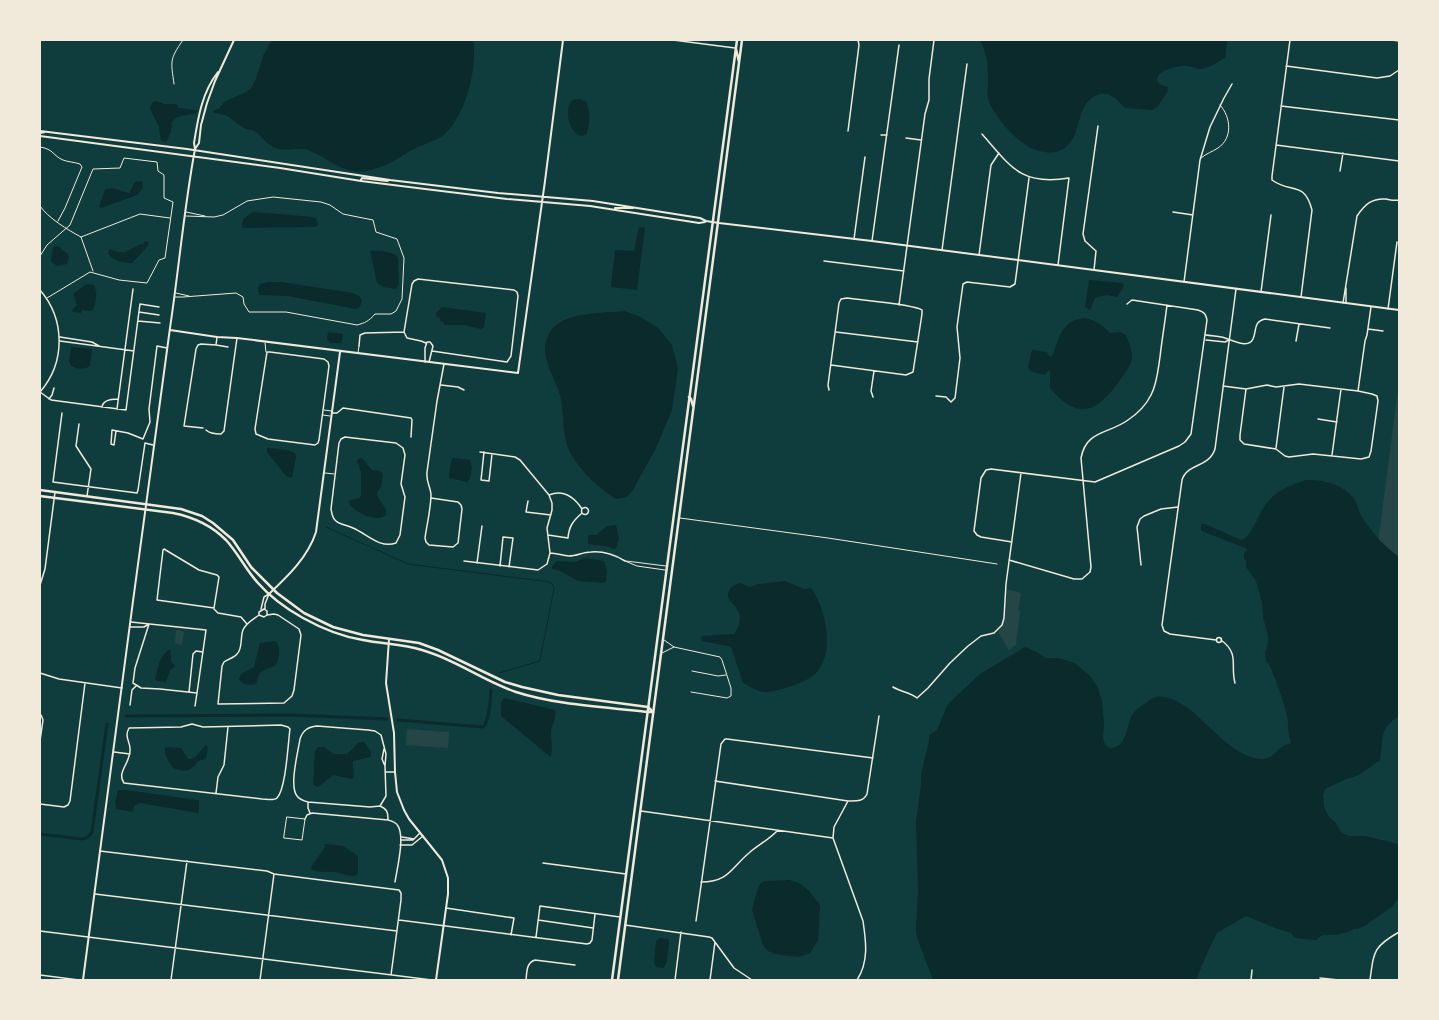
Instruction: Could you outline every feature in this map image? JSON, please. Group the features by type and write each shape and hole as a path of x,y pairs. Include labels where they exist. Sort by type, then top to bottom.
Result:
{"main road":[{"path":"612,980 737,40"},
{"path":"737,40 742,45"},
{"path":"618,980 742,40"},
{"path":"736,48 739,66"},
{"path":"692,379 692,386 696,391"},
{"path":"689,397 693,402 693,410"},
{"path":"40,490 147,504 191,512 202,516 223,530 233,540 251,567 273,590 291,605 333,627 349,632 413,642 428,646 506,682 558,695 648,707 654,712"},
{"path":"40,496 173,513 186,516 203,523 226,540 246,569 269,594 305,620 324,628 361,640 422,650 436,655 502,687 523,694 557,701 654,712"},
{"path":"675,506 679,518"},
{"path":"219,534 223,530"},
{"path":"667,566 671,571 671,578"},
{"path":"628,860 630,867 633,869"},
{"path":"626,874 631,884"}],"street":[{"path":"194,150 199,144 201,125 218,72 234,40"},
{"path":"170,330 518,373 543,197 563,40"},
{"path":"673,40 736,48"},
{"path":"848,131 859,45 858,40"},
{"path":"899,305 921,140 929,100 929,79 934,40"},
{"path":"1290,40 1272,180 1276,183 1297,189 1304,193 1309,200 1312,210 1301,297"},
{"path":"1392,40 1399,41"},
{"path":"872,241 898,46"},
{"path":"942,251 967,64"},
{"path":"1286,66 1377,78 1390,76 1399,70"},
{"path":"83,980 147,504 157,417 186,216 194,143 201,108 210,82 218,72"},
{"path":"1184,282 1201,158 1210,127 1232,84"},
{"path":"1281,106 1399,120"},
{"path":"1094,270 1096,251 1085,241 1083,234 1098,126"},
{"path":"40,133 46,131 194,150 390,180 593,201 700,218 706,221 719,223 872,241 1399,310"},
{"path":"40,133 361,181 507,199 590,206 700,223 706,221"},
{"path":"982,134 1008,164 1019,173 1029,178 1046,180 1069,178 1058,265"},
{"path":"881,135 886,136"},
{"path":"906,138 921,140"},
{"path":"1276,145 1399,161"},
{"path":"979,255 991,165 999,153"},
{"path":"1340,171 1343,153"},
{"path":"854,239 865,157"},
{"path":"361,181 362,178 387,181 390,180"},
{"path":"936,396 946,397 951,402 954,398 960,358 957,327 963,284 967,282 1010,287 1015,284 1029,178"},
{"path":"450,187 450,192"},
{"path":"1343,303 1357,216 1362,208 1369,202 1377,199 1399,200"},
{"path":"612,209 623,207 640,208"},
{"path":"1173,212 1193,214"},
{"path":"1261,292 1271,215"},
{"path":"1388,309 1397,242"},
{"path":"824,261 904,271"},
{"path":"429,362 433,346 432,343 407,338 404,332 412,284 414,281 418,279 514,290 517,292 518,296 511,356 507,362 432,351"},
{"path":"1346,286 1346,303"},
{"path":"117,410 133,289"},
{"path":"1235,683 1235,663 1228,645 1219,638 1216,640 1170,634 1164,630 1162,625 1178,507 1184,475 1192,469 1204,464 1213,455 1215,449 1236,289"},
{"path":"40,290 46,298 56,318 60,337 56,366 48,382 40,392 49,399 117,410 126,410 140,304 159,307"},
{"path":"829,390 831,365 835,332 841,299 847,298 899,305 922,310 913,372 911,374 906,375 831,365"},
{"path":"1012,542 981,537 974,531 981,478 983,472 986,470 991,469 1095,482 1179,446 1189,438 1193,428 1205,339 1206,316 1203,312 1167,305 1132,300 1126,304"},
{"path":"1009,560 1074,579 1082,579 1090,572 1091,567 1081,458 1082,451 1093,436 1128,421 1146,404 1151,396 1157,376 1167,305"},
{"path":"1358,391 1364,341 1368,329 1371,307"},
{"path":"139,312 159,315"},
{"path":"1205,335 1225,338 1247,344 1252,342 1256,324 1260,320 1265,319 1330,328"},
{"path":"138,321 160,324"},
{"path":"1296,341 1299,324"},
{"path":"1368,329 1383,331"},
{"path":"359,346 360,335 365,332 404,332"},
{"path":"835,332 918,342"},
{"path":"60,337 92,342 99,346"},
{"path":"216,345 217,337"},
{"path":"1218,341 1219,337"},
{"path":"206,430 217,434 221,434 224,431 237,338"},
{"path":"1205,339 1225,342 1229,340"},
{"path":"60,341 134,351"},
{"path":"425,362 426,343"},
{"path":"203,428 184,426 196,349 198,345 201,344 228,347"},
{"path":"116,431 114,445 111,444 112,430 128,433 142,439 150,422 149,408 157,346 168,348"},
{"path":"266,352 324,360 328,362 329,366 324,410 319,440 315,445 268,438 256,434 255,429 266,352"},
{"path":"260,615 259,612 264,598 303,559 313,541 316,532 340,352"},
{"path":"431,498 458,502 461,505 462,509 458,544 453,547 429,545 425,538 431,498 427,478 436,401 444,364"},
{"path":"873,397 871,391 874,371"},
{"path":"1223,386 1253,389 1267,385 1284,386 1299,384 1358,391 1377,396 1378,401 1369,457 1361,459 1313,454 1289,457 1285,456 1276,449 1244,444 1240,440 1240,435 1246,389"},
{"path":"440,385 458,387 464,390"},
{"path":"1276,449 1284,386"},
{"path":"49,399 54,388"},
{"path":"1332,456 1341,389"},
{"path":"102,407 102,404 105,402 112,399 118,400"},
{"path":"333,412 337,413 343,408 411,418 411,437"},
{"path":"62,413 53,482 137,493 145,443 154,445"},
{"path":"1318,419 1337,422"},
{"path":"78,424 76,446 91,469 88,496"},
{"path":"345,437 396,443 403,448 405,455 401,484 406,496 400,535 396,543 391,545 377,542 352,527 335,521 332,516 331,509 334,474 339,442 345,437"},
{"path":"464,561 538,570 547,564 550,553 547,528 551,515 552,503 549,495 520,460 515,457 480,452"},
{"path":"484,452 481,480 489,482 492,454"},
{"path":"893,687 899,691 911,693 917,698 928,688 950,662 968,646 981,636 994,633 1002,624 1004,618 1006,584 1021,473"},
{"path":"40,585 45,569 55,492"},
{"path":"549,495 555,493 568,494 575,499 582,509 582,513"},
{"path":"528,501 526,512 551,515"},
{"path":"548,535 568,538 571,524 582,513 586,514 589,511 586,507 582,509"},
{"path":"1141,565 1137,527 1140,519 1161,509 1178,507"},
{"path":"477,563 482,526"},
{"path":"500,566 503,537 513,538 509,567"},
{"path":"214,608 219,577 218,575 199,570 166,549 163,550 157,600 214,608 218,613 241,617 247,624"},
{"path":"550,553 576,556 590,552 600,552 616,556 625,561"},
{"path":"267,615 267,611 265,609 269,594"},
{"path":"274,614 278,615 299,629 301,634 294,690 292,696 284,703 218,704 222,666 224,662 237,655 239,652 243,628 247,624 260,615 263,617 274,614"},
{"path":"131,622 206,630 195,706"},
{"path":"130,627 144,627 149,624"},
{"path":"149,624 135,668 133,683 141,688 160,688 197,693"},
{"path":"389,638 386,683 394,732 395,772 400,800 409,819 439,856 447,871 449,886 436,980"},
{"path":"1216,640 1218,643 1221,640"},
{"path":"189,692 193,654 196,651 203,652"},
{"path":"40,673 59,679 122,688"},
{"path":"40,804 64,807 68,806 70,801 85,683"},
{"path":"130,705 132,690 136,686"},
{"path":"557,701 558,695"},
{"path":"595,706 596,700"},
{"path":"40,741 43,720 41,715"},
{"path":"715,781 848,801 859,801 864,799 867,794 879,716"},
{"path":"192,724 203,727 281,725 290,729 284,780 280,793 274,799 124,783 121,780 121,774 129,761 130,754 130,748 127,740 129,728 181,727 192,724"},
{"path":"380,806 386,796 385,766 387,759 381,735 375,731 368,730 317,726 309,727 302,733 293,786 296,795 301,800 308,802 370,807 380,806 386,809 388,820"},
{"path":"216,794 218,777 224,765 228,727"},
{"path":"696,921 715,781 721,744 724,739 873,758"},
{"path":"384,748 382,759 385,766"},
{"path":"114,752 130,754"},
{"path":"385,772 395,772"},
{"path":"848,801 834,827 833,838 865,930 866,951 862,971 857,980"},
{"path":"308,802 310,813"},
{"path":"640,811 833,838"},
{"path":"304,819 310,813"},
{"path":"310,813 388,820 394,822 398,826 401,837 396,882"},
{"path":"701,882 716,881 732,872 749,853 773,836 778,830"},
{"path":"401,840 408,841 414,839 420,833"},
{"path":"400,845 412,845 423,836"},
{"path":"401,837 414,839"},
{"path":"100,852 267,871 274,874 398,890 401,893 399,920 391,975"},
{"path":"171,980 187,862"},
{"path":"543,863 626,874"},
{"path":"260,980 274,874"},
{"path":"95,894 397,931"},
{"path":"536,937 540,906 620,917"},
{"path":"446,908 514,918 511,935"},
{"path":"399,920 587,944 592,940 595,914"},
{"path":"538,920 593,928"},
{"path":"625,925 709,937 715,942 734,968 752,980"},
{"path":"40,931 432,980"},
{"path":"675,980 681,932"},
{"path":"1370,980 1375,950 1384,941 1399,932"},
{"path":"710,980 715,942"},
{"path":"526,980 528,964 531,961 535,960 575,966"},
{"path":"1251,980 1252,970"},
{"path":"40,975 79,980"},
{"path":"1320,978 1339,980"}],"lane":[{"path":"174,84 172,56 183,40"},
{"path":"1201,158 1206,153 1219,148 1228,134 1230,127 1223,108 1220,105"},
{"path":"40,147 50,149 59,158 65,161 80,164 82,167 58,221"},
{"path":"40,256 50,242 70,225 92,170 120,168 124,158 157,162 158,171 164,175 164,198 173,202 165,258 159,260 147,283 119,280 90,272 46,298"},
{"path":"175,297 236,293 243,297 244,304 249,312 286,312 357,324 364,323 375,314 391,314 396,311 402,299 404,258 397,238 376,232 373,220 343,214 330,205 320,202 273,197 247,201 223,216 186,216"},
{"path":"40,206 47,215 81,237 93,272"},
{"path":"186,212 205,216"},
{"path":"81,237 140,214 171,218"},
{"path":"175,293 184,294 189,297"},
{"path":"265,342 266,352"},
{"path":"358,354 359,346"},
{"path":"324,410 333,412"},
{"path":"323,415 332,416"},
{"path":"325,473 334,474"},
{"path":"679,518 828,538 997,564"},
{"path":"625,561 667,566"},
{"path":"625,561 637,566 666,570"},
{"path":"663,639 674,647 720,657 722,660 732,692 731,696 727,698 691,692"},
{"path":"661,653 674,647"},
{"path":"692,671 718,676 727,675"},
{"path":"287,817 304,819 302,840 284,838 287,817"}],"shaded area":[{"path":"272,40 473,40 473,65 468,93 457,119 441,137 412,150 381,167 359,172 352,171 340,167 308,150 277,149 266,142 255,131 246,129 225,115 214,113 213,111 220,108 224,102 246,92 251,88 256,79 263,56"},
{"path":"980,40 1227,40 1225,58 1210,66 1201,69 1188,66 1179,66 1163,71 1157,80 1159,84 1168,87 1167,93 1157,107 1152,110 1125,108 1115,98 1108,94 1100,94 1095,96 1089,100 1085,106 1075,133 1068,145 1060,151 1045,152 1025,145 1012,134 994,112 988,99 987,61 985,51"},
{"path":"575,99 586,101 588,105 589,118 586,135 580,135 575,132 569,121 568,107"},
{"path":"156,101 164,104 177,104 178,108 198,111 197,113 177,117 172,122 171,132 166,142 161,141 159,127 150,107 153,102"},
{"path":"142,181 143,188 137,195 101,208 99,207 105,189 112,188 129,193 135,182"},
{"path":"253,212 313,217 316,219 318,224 314,227 243,228 243,219"},
{"path":"639,227 645,228 637,290 611,287 615,250 634,251"},
{"path":"145,241 149,242 147,247 132,263 118,261 108,253 109,249 125,252 141,244 143,245"},
{"path":"53,247 60,247 68,254 69,258 67,264 57,266 51,261"},
{"path":"370,251 389,252 398,258 399,284 396,289 383,287 377,283"},
{"path":"1089,280 1122,283 1124,285 1117,297 1107,295 1095,298 1090,310 1085,307"},
{"path":"268,282 281,282 353,293 359,296 362,300 360,307 356,309 288,296 259,295 258,288 260,284"},
{"path":"85,285 94,285 96,291 96,301 93,310 82,310 81,313 73,312 72,310 77,305 73,294"},
{"path":"442,307 486,313 484,327 481,329 464,325 444,325 443,322 440,321 440,318 436,317 436,313"},
{"path":"624,311 639,316 658,328 672,345 678,368 672,410 656,448 633,490 627,497 616,499 591,479 575,461 571,454 564,433 560,395 545,355 545,349 549,333 558,323 566,319 586,314"},
{"path":"1083,318 1098,323 1110,333 1120,332 1126,335 1131,348 1132,356 1128,369 1112,391 1103,400 1095,406 1087,409 1078,409 1060,398 1050,388 1049,370 1045,375 1030,371 1028,367 1032,350 1047,352 1048,355 1052,357 1065,327 1075,320"},
{"path":"328,332 343,334 342,342 330,343 327,339"},
{"path":"71,347 92,349 90,366 80,369 71,366 69,361"},
{"path":"1399,382 1399,663 1363,658"},
{"path":"267,448 288,450 295,453 296,457 292,478 286,476 267,452"},
{"path":"362,458 372,470 380,471 383,474 381,487 377,492 377,495 386,512 386,515 382,517 377,518 361,514 349,504 350,500 360,498 361,495 361,472 357,461 358,459"},
{"path":"453,458 470,460 472,468 470,479 467,482 449,478 451,461"},
{"path":"1306,480 1319,480 1331,483 1348,492 1355,499 1361,515 1370,528 1383,544 1399,557 1399,716 1388,725 1385,730 1382,740 1380,760 1359,775 1325,789 1323,795 1324,807 1329,817 1335,822 1342,833 1349,836 1365,836 1399,844 1399,897 1393,906 1358,929 1336,935 1322,935 1316,940 1295,938 1291,933 1246,916 1217,933 1196,980 933,980 917,938 916,930 918,890 916,822 921,774 929,741 929,735 937,730 948,704 980,674 1025,647 1037,652 1045,658 1058,658 1075,663 1091,677 1098,688 1102,701 1104,725 1103,737 1105,745 1111,748 1121,744 1124,740 1134,712 1149,700 1156,697 1169,698 1182,704 1233,748 1247,756 1262,759 1270,757 1282,747 1290,744 1291,741 1287,716 1277,683 1269,664 1266,662 1265,653 1268,644 1268,636 1263,617 1262,602 1256,581 1246,567 1244,553 1248,549 1204,532 1201,530 1201,524 1205,524 1241,540 1244,539 1252,529 1266,504 1276,494 1287,487"},
{"path":"616,525 619,539 616,548 614,549 605,546 588,544 589,535 596,535 607,526"},
{"path":"586,558 604,561 607,571 606,582 578,581 558,570 552,569 552,566 557,561 575,562"},
{"path":"785,581 804,589 811,588 821,607 824,618 827,641 826,653 823,663 813,676 792,686 775,691 763,692 743,683 731,647 701,641 702,636 734,634 739,626 739,614 728,598 728,592 734,585 740,583 750,587 759,584"},
{"path":"1007,589 1021,593 1018,611 1020,611 1016,645 1009,650 998,632 1005,617"},
{"path":"178,630 184,632 182,644 180,645 175,643 176,631"},
{"path":"275,641 279,646 279,657 275,666 262,671 259,675 257,683 247,684 241,682 239,680 241,674 254,667 260,643"},
{"path":"170,649 171,660 175,666 170,670 166,682 157,681 155,679 160,662 163,655"},
{"path":"504,698 555,710 551,733 551,756 501,716 501,703"},
{"path":"407,729 449,732 448,748 406,745"},
{"path":"364,742 371,752 371,756 353,761 354,775 352,779 333,775 318,787 313,785 315,751 318,747 324,747 333,754 347,754 358,743"},
{"path":"206,745 208,747 206,759 198,761 188,770 173,768 165,754 165,748 181,748 188,759 191,759 194,758"},
{"path":"118,790 197,800 199,801 198,813 140,803 134,806 133,812 116,809 115,802"},
{"path":"324,844 343,846 358,856 357,875 349,876 335,872 321,872 312,870 311,867 325,847"},
{"path":"789,880 800,884 805,888 819,903 820,907 818,940 810,953 798,957 774,954 768,951 763,945 752,910 760,884 764,881"},
{"path":"660,938 668,939 669,942 667,961 664,968 656,967 654,962 656,941"}],"waterway":[{"path":"326,527 408,564 550,582 554,589 540,660 499,673"},
{"path":"398,720 483,727 487,720 491,690"},
{"path":"126,716 291,715 387,719"},
{"path":"40,834 81,839 88,837 92,832 107,724"}]}
